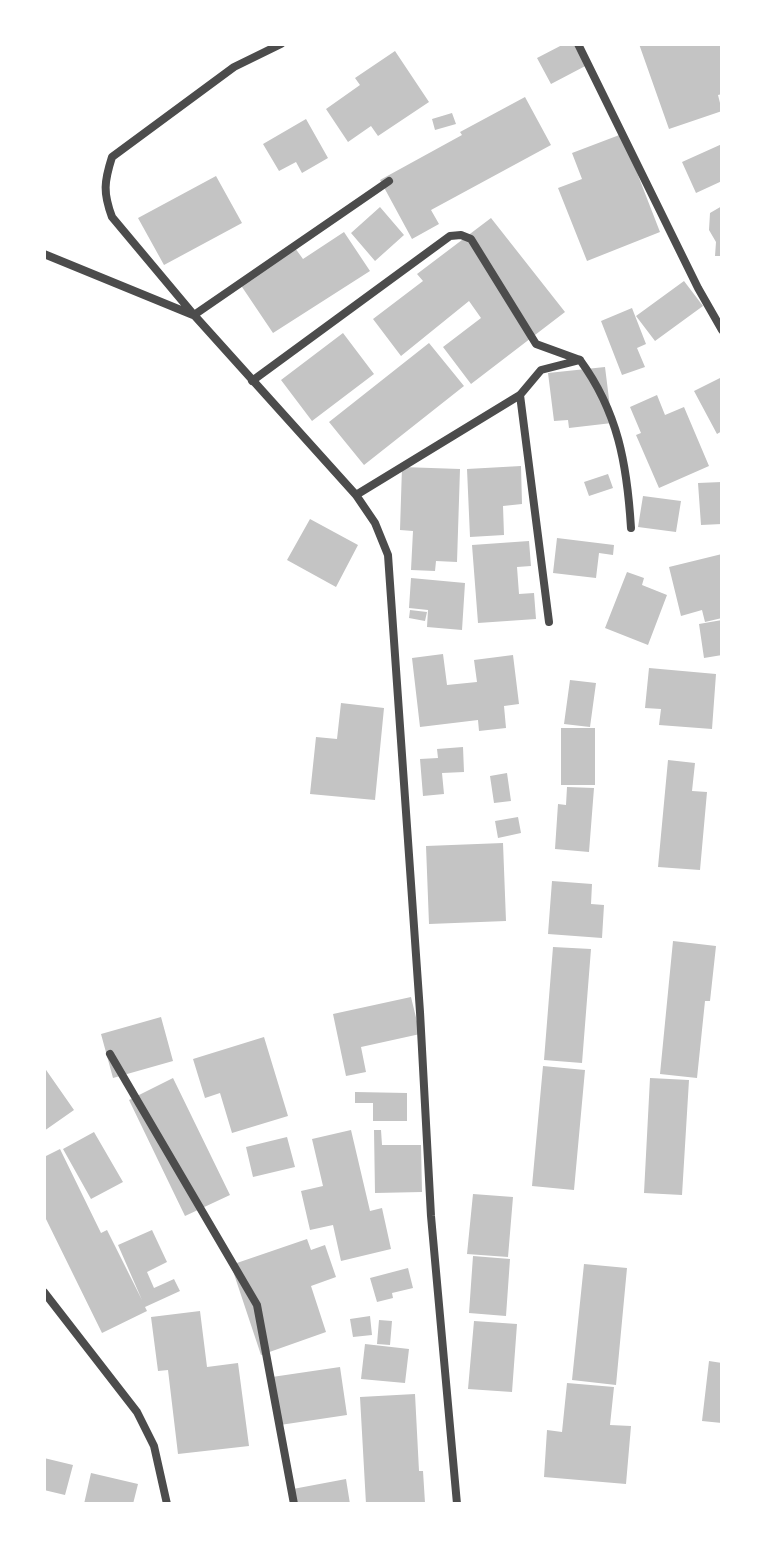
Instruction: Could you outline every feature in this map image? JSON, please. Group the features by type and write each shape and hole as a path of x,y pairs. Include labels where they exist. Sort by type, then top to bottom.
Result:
{"street":[{"path":"281,44 234,67 112,157 105,177 105,198 112,217 194,315 356,495 375,523 388,555 431,1216 457,1504"},
{"path":"578,44 698,288 722,330"},
{"path":"194,315 389,181"},
{"path":"252,381 450,236 461,235 471,239 536,344 580,360 599,386 608,405 629,490 631,528"},
{"path":"44,254 194,315"},
{"path":"356,495 520,395 541,370 580,360"},
{"path":"520,395 549,622"},
{"path":"110,1054 257,1305 294,1504"},
{"path":"44,1292 137,1412 154,1446 167,1504"}],"building":[{"path":"564,44 581,44 591,63 551,84 537,58"},
{"path":"639,44 722,44 722,94 718,95 722,111 669,129"},
{"path":"395,51 429,102 378,136 371,126 348,142 326,109 360,85 355,78"},
{"path":"525,97 551,145 431,210 439,224 412,239 380,180"},
{"path":"452,113 456,124 435,130 432,119"},
{"path":"306,119 328,158 302,173 296,162 279,171 263,144"},
{"path":"622,134 660,232 587,261 558,188 582,179 572,153"},
{"path":"722,144 722,181 696,193 682,162"},
{"path":"216,176 242,223 164,265 138,218"},
{"path":"722,206 722,256 715,256 716,242 709,230 710,213"},
{"path":"380,207 404,235 375,261 351,233"},
{"path":"491,218 565,312 471,384 443,347 481,318 469,301 401,356 373,319 423,281 417,274"},
{"path":"344,232 370,271 273,333 240,284 295,248 303,259"},
{"path":"684,281 703,306 655,341 636,316"},
{"path":"632,308 646,344 637,348 645,367 622,375 601,321"},
{"path":"343,333 374,374 312,421 281,380"},
{"path":"429,343 464,386 364,465 329,422"},
{"path":"605,367 612,423 569,428 568,420 554,421 548,373"},
{"path":"722,377 722,431 717,434 694,391"},
{"path":"657,395 665,415 684,407 709,466 659,488 636,435 641,433 630,407"},
{"path":"521,466 522,504 503,506 504,535 470,537 467,469"},
{"path":"402,467 460,469 457,562 436,561 435,571 411,570 413,531 400,530"},
{"path":"608,474 613,488 589,496 584,482"},
{"path":"722,482 722,524 701,525 698,483"},
{"path":"643,496 681,501 676,532 638,527"},
{"path":"310,519 358,545 336,587 287,560"},
{"path":"557,538 614,545 613,555 599,553 596,578 553,573"},
{"path":"529,541 531,566 517,567 519,594 534,593 536,619 478,623 472,545"},
{"path":"722,554 722,618 705,622 702,610 681,616 669,567"},
{"path":"627,572 644,578 642,585 667,595 648,645 605,628"},
{"path":"411,578 465,583 462,630 427,627 428,610 409,608"},
{"path":"410,610 427,612 425,621 409,618"},
{"path":"722,620 722,655 704,658 699,624"},
{"path":"443,654 447,685 477,682 474,660 513,655 519,704 504,706 506,728 479,731 478,720 420,727 412,658"},
{"path":"649,668 716,674 712,729 659,725 661,709 645,708"},
{"path":"570,680 596,683 590,727 564,724"},
{"path":"341,703 384,708 375,800 310,794 316,737 337,739"},
{"path":"561,728 595,728 595,785 561,785"},
{"path":"463,747 464,772 442,773 444,794 423,796 420,759 438,758 437,749"},
{"path":"668,760 695,763 692,791 707,792 700,870 658,867"},
{"path":"507,773 511,801 494,803 490,776"},
{"path":"567,787 594,788 589,852 555,849 558,804 566,805"},
{"path":"518,817 521,833 498,838 495,821"},
{"path":"503,843 506,921 429,924 426,846"},
{"path":"552,881 592,884 591,904 604,905 602,938 548,934"},
{"path":"673,941 716,946 710,1001 705,1001 697,1078 660,1074"},
{"path":"553,947 591,949 582,1063 544,1060"},
{"path":"411,997 420,1034 361,1047 366,1072 346,1076 333,1014"},
{"path":"161,1017 173,1061 113,1078 101,1034"},
{"path":"264,1037 288,1116 232,1133 220,1093 205,1098 193,1059"},
{"path":"543,1066 585,1070 574,1190 532,1186"},
{"path":"44,1067 74,1110 44,1131"},
{"path":"173,1078 230,1195 185,1216 129,1100"},
{"path":"650,1078 689,1080 682,1195 644,1193"},
{"path":"355,1092 407,1093 407,1121 373,1121 373,1103 355,1103"},
{"path":"351,1130 370,1211 382,1208 391,1249 341,1261 333,1225 310,1230 301,1191 323,1186 312,1139"},
{"path":"374,1130 381,1130 382,1145 421,1145 422,1192 375,1193"},
{"path":"94,1132 123,1182 91,1199 63,1149"},
{"path":"287,1137 295,1167 253,1177 246,1147"},
{"path":"60,1149 101,1233 107,1230 142,1300 118,1245 152,1230 167,1262 147,1272 154,1288 174,1279 180,1291 145,1307 147,1311 102,1333 44,1215 44,1157"},
{"path":"473,1194 513,1197 508,1257 467,1254"},
{"path":"307,1239 311,1250 325,1245 336,1277 311,1286 326,1332 261,1355 231,1265"},
{"path":"473,1256 510,1259 506,1316 469,1313"},
{"path":"584,1264 627,1268 616,1385 572,1380"},
{"path":"408,1268 413,1288 392,1293 393,1298 377,1302 370,1278"},
{"path":"200,1311 207,1367 238,1363 249,1446 178,1454 168,1370 158,1371 151,1317"},
{"path":"370,1316 372,1335 353,1337 350,1319"},
{"path":"379,1320 392,1321 390,1345 377,1344"},
{"path":"474,1321 517,1324 512,1392 468,1389"},
{"path":"365,1344 409,1349 405,1383 361,1379"},
{"path":"709,1361 722,1363 722,1423 702,1421"},
{"path":"340,1367 347,1415 280,1425 272,1377"},
{"path":"567,1383 614,1387 610,1425 631,1426 626,1484 544,1477 547,1430 562,1432"},
{"path":"415,1394 419,1471 423,1471 425,1503 366,1504 360,1397"},
{"path":"44,1458 73,1465 65,1495 44,1490"},
{"path":"91,1473 138,1484 133,1504 84,1504"},
{"path":"346,1479 350,1504 296,1504 293,1489"}]}
